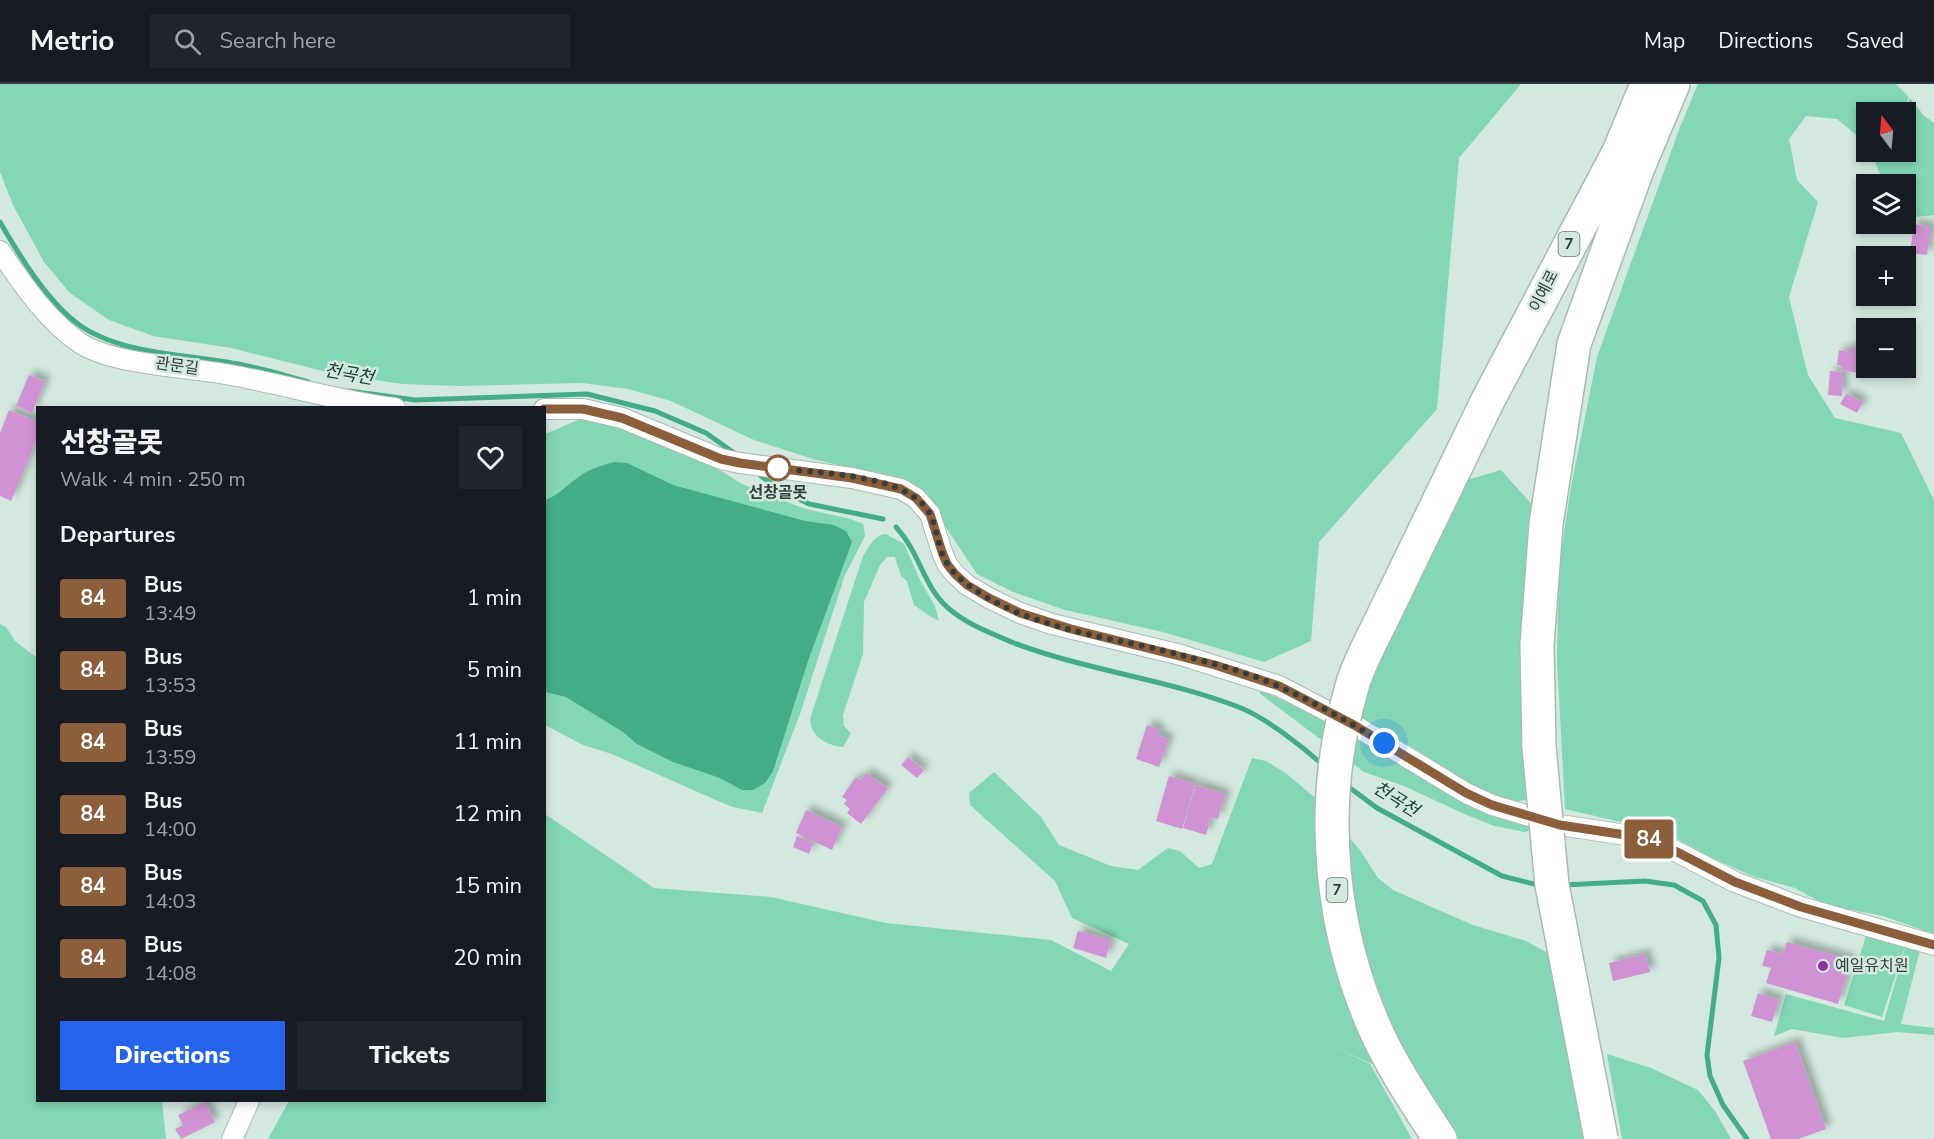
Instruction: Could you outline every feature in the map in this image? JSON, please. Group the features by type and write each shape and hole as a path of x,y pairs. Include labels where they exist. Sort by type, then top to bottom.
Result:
{"highway":[{"name":"이예로","path":"1440,1139 1378,1034 1351,964 1341,919 1334,858 1332,792 1339,736 1355,675 1487,402 1619,152 1648,84"},
{"path":"1601,1139 1551,885 1539,747 1537,645 1546,524 1574,344 1638,167 1672,84"}],"street":[{"name":"관문길","path":"0,250 21,280 56,322 75,339 94,351 231,375 378,406"},
{"path":"546,421 565,408"},
{"path":"546,409 583,409 622,418 721,459 852,478 901,489 916,498 930,514 942,552 947,564 955,574 967,585 1020,613 1071,629 1192,658 1279,686 1354,725 1466,793 1492,805 1560,825 1652,839 1735,882 1801,907 1934,945"},
{"path":"232,1139 249,1102"}],"shaded area":[{"path":"0,84 1521,84 1459,158 1437,409 1319,542 1311,641 1264,662 1163,632 1065,610 1013,592 977,574 923,493 903,479 816,460 754,440 671,401 628,389 583,383 459,386 402,384 335,374 231,348 153,336 109,320 70,293 44,262 13,205 0,172"},
{"path":"1698,84 1896,84 1909,97 1907,102 1856,102 1856,135 1837,119 1806,116 1789,139 1797,180 1818,202 1789,297 1808,375 1835,418 1901,433 1934,500 1934,934 1883,916 1826,905 1795,888 1755,877 1716,860 1664,832 1565,809 1557,660 1559,566 1571,487 1597,357 1680,127"},
{"path":"1916,106 1934,123 1934,215 1916,217 1916,174 1880,174 1875,162 1916,162"},
{"name":"선창골못","path":"583,418 618,426 723,472 742,484 770,496 806,509 863,524 865,536 845,575 800,714 762,813 733,807 718,801 612,754 583,745 546,726 546,434"},
{"name":"선창골못","path":"615,462 627,463 673,485 805,521 834,525 846,531 852,542 809,658 773,771 765,783 753,790 742,790 720,778 673,762 637,744 623,732 566,697 546,692 546,500 559,493 588,471"},
{"path":"1501,470 1535,508 1524,746 1526,800 1506,803 1469,787 1433,760 1359,719 1388,632 1467,480"},
{"path":"886,534 904,544 935,606 939,621 914,605 907,581 901,576 895,557 887,557 880,565 864,602 863,654 843,715 844,726 851,733 843,747 837,746 825,742 816,735 810,719 863,556 875,539"},
{"path":"0,624 6,627 15,641 36,657 36,1102 162,1102 166,1139 0,1139"},
{"path":"1263,691 1328,722 1495,816 1535,828 1525,832 1494,826 1404,786 1364,772 1259,693"},
{"path":"1252,758 1266,761 1287,774 1314,797 1360,850 1378,878 1393,890 1473,925 1526,941 1548,953 1584,1139 1458,1139 1427,1089 1330,1045 1370,1064 1412,1139 268,1139 288,1102 546,1102 546,815 654,888 771,897 886,923 1051,940 1111,971 1129,944 1072,918 1055,881 970,805 969,793 994,772 1041,817 1059,845 1111,866 1138,870 1168,848 1180,851 1199,868 1212,864"},
{"path":"1867,933 1905,946 1882,1017 1844,1005"},
{"path":"1906,945 1920,950 1901,1024 1934,1028 1934,1035 1897,1032 1843,1038 1792,1029 1774,1036 1786,994 1884,1021"},
{"path":"1607,1054 1651,1068 1698,1090 1715,1111 1731,1139 1622,1139"}],"building":[{"path":"1916,224 1931,227 1927,255 1916,254 1916,246 1911,246 1913,234 1916,234"},
{"path":"1850,347 1856,348 1856,373 1841,370 1842,366 1837,365 1839,350 1849,352"},
{"path":"1830,371 1843,372 1842,396 1828,395"},
{"path":"29,375 45,381 32,413 16,406"},
{"path":"1846,394 1863,402 1857,413 1840,404"},
{"path":"9,410 36,421 36,441 11,501 0,496 0,433"},
{"path":"1147,725 1159,729 1158,735 1169,739 1159,767 1136,759"},
{"path":"908,757 924,770 917,778 901,765"},
{"path":"866,773 888,788 861,824 847,813 850,809 844,804 847,800 842,797 856,777 861,780"},
{"path":"1169,776 1195,784 1182,829 1156,821"},
{"path":"1196,785 1225,794 1218,819 1211,817 1206,835 1183,828"},
{"path":"806,810 842,827 832,850 796,833"},
{"path":"797,836 813,843 809,854 793,847"},
{"path":"1078,931 1111,940 1106,958 1073,948"},
{"path":"1787,942 1851,960 1838,1004 1766,983 1771,968 1762,966 1767,950 1783,954"},
{"path":"1645,954 1650,972 1613,981 1609,963"},
{"path":"1758,993 1779,1000 1772,1022 1751,1016"},
{"path":"1795,1042 1826,1129 1798,1139 1771,1139 1743,1061"},
{"path":"205,1102 215,1122 181,1139 175,1129 183,1125 178,1115"}],"waterway":[{"name":"천곡천","path":"0,222 25,263 55,303 78,324 94,334 132,347 242,365 308,382"},
{"name":"천곡천","path":"349,391 415,400 587,394 655,411 706,433 737,455"},
{"name":"천곡천","path":"761,476 809,504 883,519"},
{"name":"천곡천","path":"896,527 912,549 935,593 953,612 967,621 1042,653 1185,690 1241,708 1273,726 1323,765"},
{"name":"천곡천","path":"1346,785 1377,808 1502,876 1542,886"},
{"name":"천곡천","path":"1563,885 1645,881 1674,885 1703,901 1716,925 1719,958 1707,1055 1710,1076 1723,1105 1747,1139"}],"bus line":[{"name":"84","path":"546,409 583,409 622,418 721,459 852,478 901,489 916,498 930,514 947,564 955,574 967,585 1020,613 1052,624 1181,655 1246,674 1279,686 1354,725 1466,793 1492,805 1560,825 1652,839 1735,882 1801,907 1832,918 1934,945"}],"place":[{"name":"선창골못","path":"778,468"},
{"name":"예일유치원","path":"1823,966"}],"route":[{"path":"778,468 852,478 901,489 916,498 930,514 947,564 955,574 967,585 1020,613 1052,624 1181,655 1246,674 1279,686 1384,743"}]}
